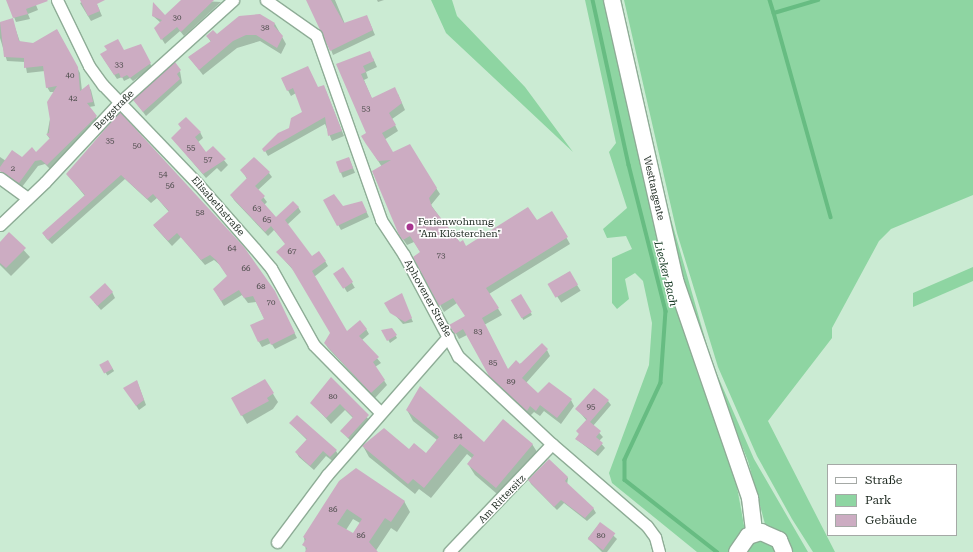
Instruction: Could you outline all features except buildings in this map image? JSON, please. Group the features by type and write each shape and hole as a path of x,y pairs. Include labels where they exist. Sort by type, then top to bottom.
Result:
{"main road":[{"name":"Westtangente","path":"612,0 675,280 750,498 754,533"},
{"path":"737,552 742,541 754,533 774,536 784,552"}],"street":[{"name":"Elisabethstraße","path":"57,0 89,66 118,104 198,184 255,249 271,268 314,345 380,412"},
{"name":"Bergstraße","path":"0,225 118,104 233,0"},
{"name":"Aphovener Straße","path":"266,0 316,35 381,220 458,356 552,444 647,526 655,537 659,552"},
{"path":"0,178 28,198"},
{"path":"277,542 380,412 448,337"},
{"name":"Am Rittersitz","path":"450,552 552,444"}],"green space":[{"path":"431,0 452,0 457,16 525,87 573,152 446,33"},
{"path":"585,0 603,0 665,266 697,372 735,476 745,531 733,552 697,552 612,483 609,473 649,365 652,323 643,281 635,273 625,279 629,299 617,309 612,303 612,258 632,249 626,236 607,238 603,229 627,208 609,152 616,143"},
{"path":"624,0 973,0 973,195 891,229 879,241 832,328 832,338 768,421 835,552 813,552 792,519 757,456 718,367 677,233"},
{"path":"663,191 712,363 754,459 808,552 791,552 785,537 765,524 748,461 729,414 681,278"},
{"path":"973,267 973,281 913,307 913,293"},
{"path":"762,540 771,543 777,552 746,552 752,542"}],"waterway":[{"name":"Liecker Bach","path":"593,0 629,165 666,311 661,383 625,460 625,480 717,552"},
{"path":"770,0 774,13 818,0"},
{"path":"774,13 831,217"}],"place":[{"name":"Ferienwohnung \"Am Klösterchen\"","path":"410,227"}]}
